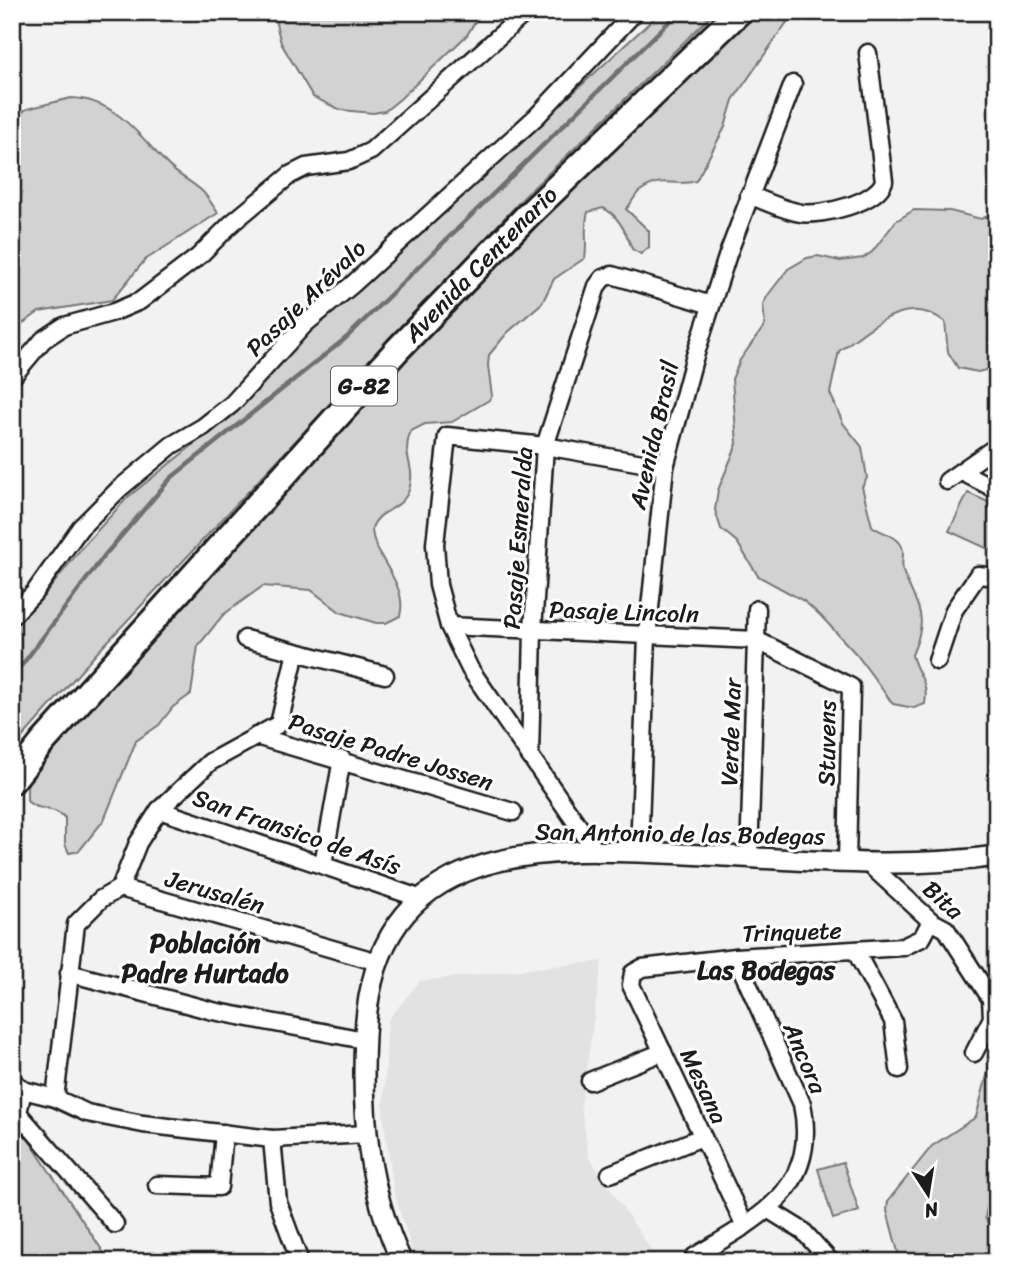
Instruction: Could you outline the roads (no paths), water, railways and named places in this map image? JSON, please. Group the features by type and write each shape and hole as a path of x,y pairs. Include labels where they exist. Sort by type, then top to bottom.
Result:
{"main road":[{"name":"Avenida Centenario","path":"12,782 43,743 398,349 526,216 739,12"}],"street":[{"path":"12,377 43,340 64,326 124,309 149,294 199,256 232,223 290,175 306,167 349,161 371,151 526,12"},
{"name":"Pasaje Arévalo","path":"12,616 34,593 80,528 119,489 172,445 204,427 232,404 305,324 353,284 537,116 635,12"},
{"path":"749,195 794,212 811,214 862,201 880,189 884,181 868,53"},
{"name":"Avenida Brasil","path":"639,853 647,636 665,467 711,305 749,195 793,84"},
{"name":"Pasaje Esmeralda","path":"530,756 533,631 545,446 597,286 603,278 612,275 711,305"},
{"path":"597,853 470,669 449,626 438,585 435,544 447,436 545,446 665,467"},
{"path":"947,481 997,446"},
{"path":"962,472 997,489"},
{"path":"937,661 954,610 978,575 997,577"},
{"name":"Verde Mar","path":"749,858 757,609"},
{"name":"Pasaje Lincoln","path":"449,626 756,640"},
{"path":"245,639 385,675"},
{"name":"Stuvens","path":"756,640 851,687 848,862"},
{"path":"55,1098 76,924 101,899 120,888 138,843 159,810 210,762 279,724 296,652"},
{"name":"Pasaje Padre Jossen","path":"256,736 342,759 513,812"},
{"path":"323,864 342,759"},
{"name":"San Fransico de Asís","path":"159,810 419,898"},
{"name":"San Antonio de las Bodegas","path":"402,1262 376,1193 367,1133 364,1040 368,1003 378,962 396,926 419,898 467,871 509,857 554,851 906,865 997,856"},
{"name":"Bita","path":"869,864 931,921 946,929 991,999 992,1018 974,1053"},
{"name":"Jerusalén","path":"120,888 378,962"},
{"name":"Trinquete","path":"642,968 736,957 856,952 910,946 922,938 931,921"},
{"path":"856,952 893,1021 900,1069"},
{"name":"Ancora","path":"694,1257 769,1210 790,1186 800,1164 805,1140 804,1116 736,957"},
{"name":"Mesana","path":"642,968 634,973 631,985 745,1226"},
{"path":"69,972 213,1011 364,1040"},
{"path":"590,1081 663,1052"},
{"path":"115,1224 18,1113 17,1085 87,1113 143,1124 272,1139 367,1133"},
{"path":"157,1185 219,1187 224,1133"},
{"path":"610,1174 702,1137"},
{"path":"272,1139 278,1202 300,1262"},
{"path":"769,1210 803,1231 831,1262"}],"waterway":[{"path":"12,668 22,665 104,556 171,478 346,338 679,12"}],"district":[{"name":"Población Padre Hurtado","path":"205,958"},
{"name":"Las Bodegas","path":"766,970"}]}
